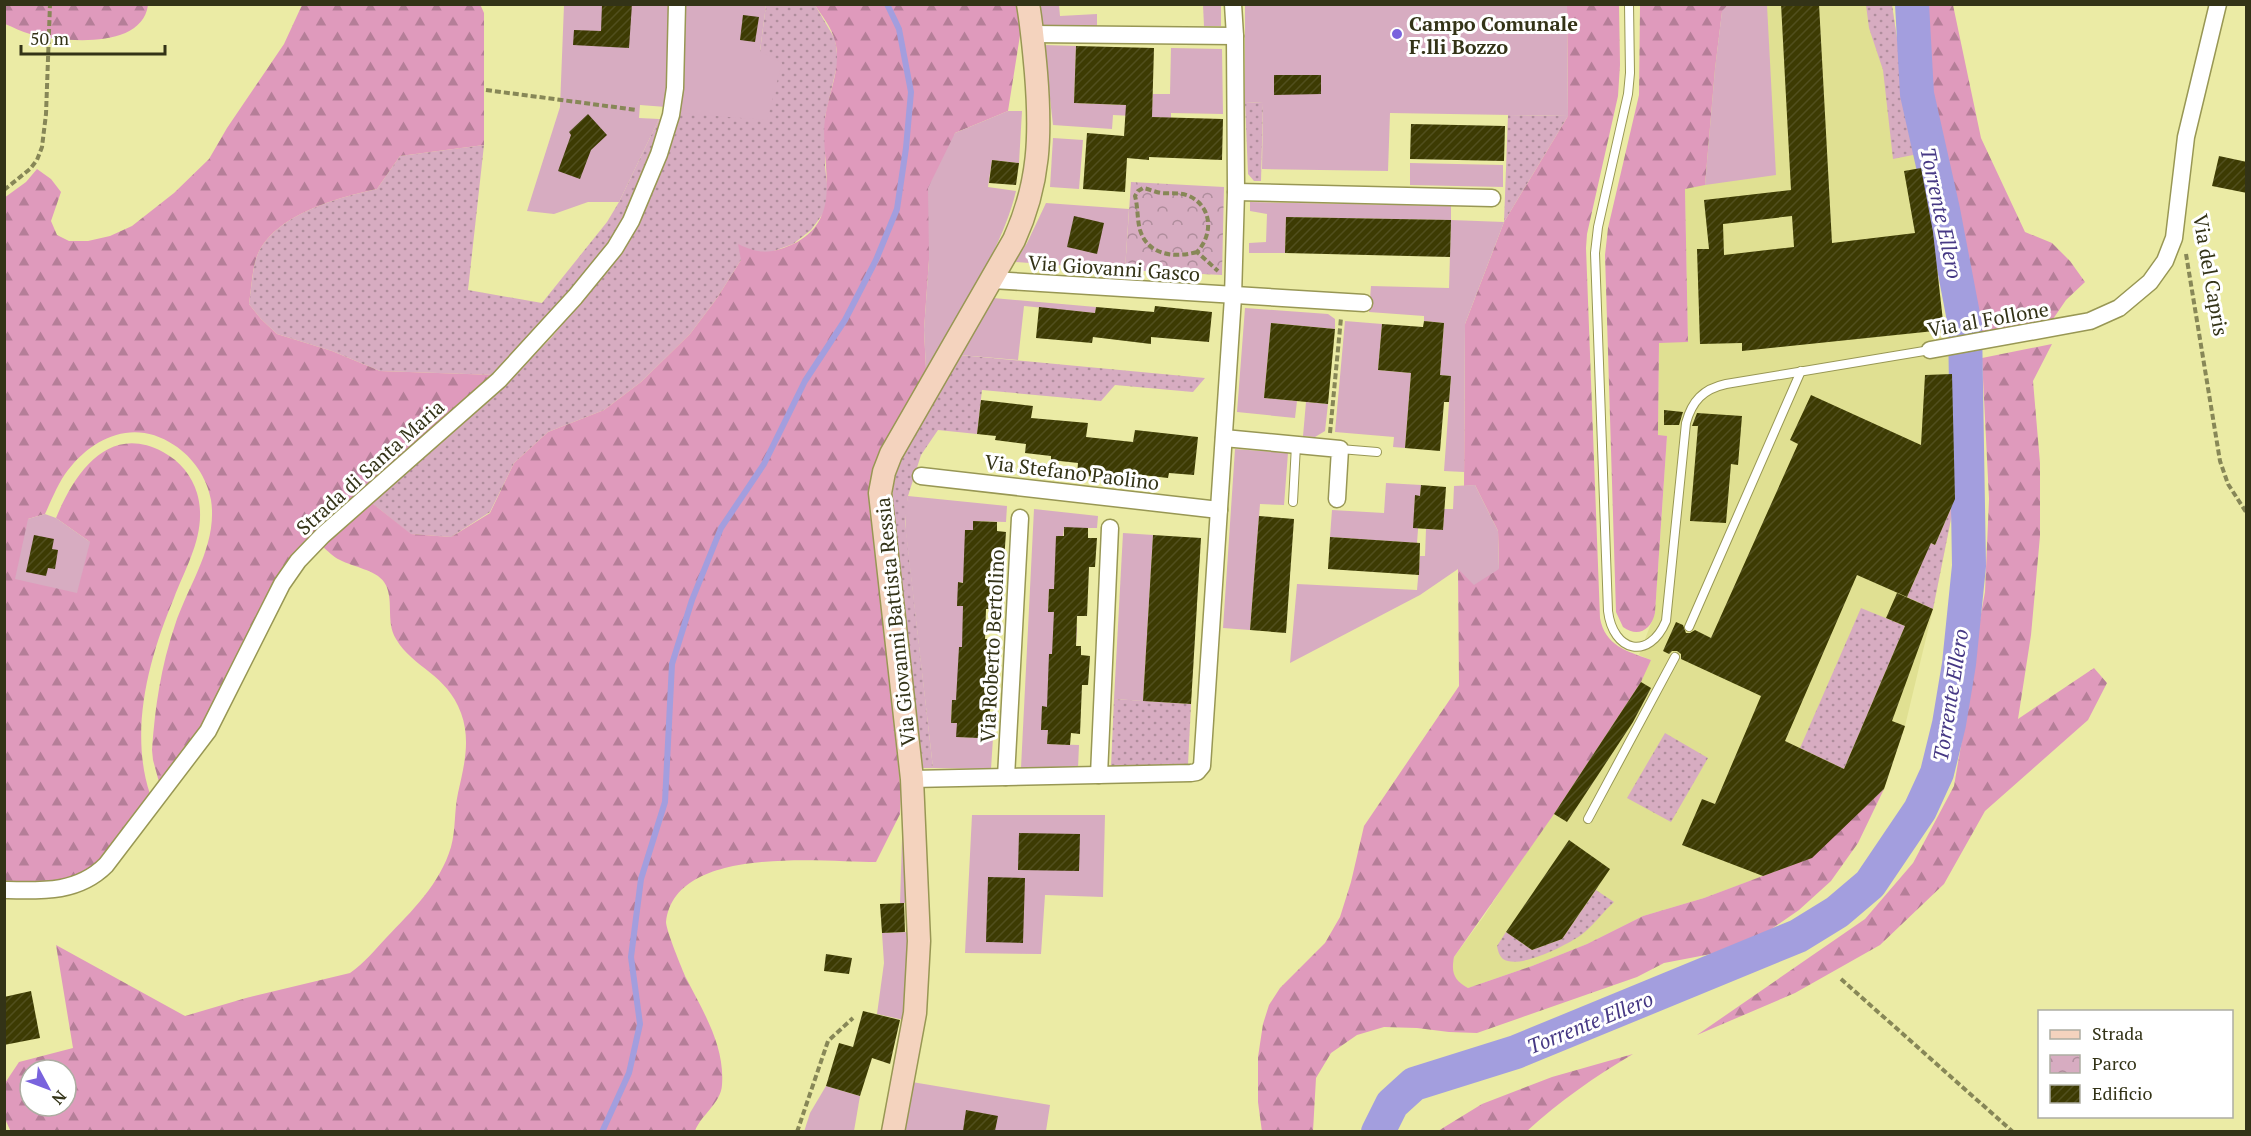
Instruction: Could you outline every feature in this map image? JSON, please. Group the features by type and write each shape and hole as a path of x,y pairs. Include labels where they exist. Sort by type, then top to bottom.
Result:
{"street":[{"name":"Strada di Santa Maria","path":"4,890 68,888 86,880 106,865 208,731 273,602 298,561 323,535 499,380 610,256 631,221 658,154 670,115 675,88 677,4"},
{"name":"Via Giovanni Battista Ressia","path":"893,1131 915,1013 920,941 912,779 881,513 881,483 887,463 903,432 1020,229 1035,172 1040,132 1028,4"},
{"path":"912,779 1191,773 1200,769 1204,757 1233,297 1236,192 1233,4"},
{"name":"Via del Capris","path":"2178,215 2186,137 2218,4"},
{"path":"1032,34 1235,36"},
{"path":"1236,192 1492,198"},
{"name":"Via al Follone","path":"1930,350 2090,321 2112,312 2150,282 2165,261 2174,238 2178,215"},
{"name":"Via Giovanni Gasco","path":"992,280 1233,297"},
{"path":"1233,297 1364,303"},
{"path":"1224,438 1296,445 1335,442 1336,499"},
{"name":"Via Stefano Paolino","path":"921,476 1219,510"},
{"name":"Via Roberto Bertolino","path":"1006,777 1020,518"},
{"path":"1099,775 1110,528"}],"lane":[{"name":"Via al Follone","path":"1629,4 1628,94 1598,228 1595,254 1608,611 1614,634 1622,643 1646,646 1656,640 1666,621 1686,423 1690,409 1697,399 1716,386 1930,350"},
{"path":"1689,627 1801,372"},
{"path":"1335,442 1377,452"},
{"path":"1293,502 1296,445"},
{"path":"1588,819 1675,657"}],"path":[{"path":"4,190 30,169 37,160 42,147 46,114 50,4"},
{"path":"486,90 637,110"},
{"path":"1143,188 1180,194 1198,202 1208,218 1209,227 1205,244 1197,252 1175,256 1158,252 1151,246 1140,230 1136,196 1138,191 1143,188"},
{"name":"Via del Capris","path":"2178,215 2191,274 2220,460 2228,484 2247,512"},
{"path":"1197,252 1216,271 1234,273"},
{"path":"1335,442 1342,302"},
{"path":"1841,979 2013,1131"},
{"path":"797,1131 828,1041 853,1018"}],"shaded area":[{"path":"1728,4 1892,5 1901,65 1933,232 1944,330 1951,364 1955,499 1933,609 1905,726 1884,789 1812,858 1704,898 1643,916 1587,944 1468,988 1457,982 1451,969 1454,957 1484,916 1651,660 1639,655 1655,613 1667,436 1658,436 1659,342 1688,342 1685,189"}],"green space":[{"path":"480,4 484,13 484,145 400,156 377,189 324,204 289,221 274,232 262,246 255,262 249,304 277,334 332,351 380,371 496,375 297,550 273,583 206,718 194,738 159,782 152,750 159,687 175,625 206,549 212,517 211,500 203,476 193,462 181,450 160,437 131,432 117,435 103,440 79,458 61,480 45,514 28,519 90,542 56,518 73,484 96,457 110,448 126,444 144,445 169,456 189,475 200,507 198,534 157,645 145,695 141,745 150,794 110,850 84,872 68,880 51,884 5,884 4,198 26,182 37,169 51,179 61,192 51,221 57,235 69,241 88,241 110,236 132,226 174,193 209,159 227,128 284,44 302,5"},
{"path":"4,5 148,5 143,19 132,30 117,36 80,40 44,37 5,24"},
{"path":"564,5 670,5 666,107 640,105 639,118 659,119 619,202 588,202 554,214 527,211 560,107"},
{"path":"684,5 766,5 760,51 782,63 767,120 678,113"},
{"path":"766,5 815,5 835,39 838,61 825,117 825,166 828,192 825,211 811,230 793,244 771,252 755,252 741,260 717,298 690,334 641,382 604,410 548,432 514,463 490,512 451,537 410,534 372,503 463,424 551,338 610,267 678,113 760,51"},
{"path":"815,5 1021,5 1021,29 1008,111 955,133 929,260 924,330 926,369 885,442 871,479 871,508 901,792 900,814 876,862 788,860 754,863 722,869 695,880 675,897 666,922 667,926 686,978 712,1029 722,1071 722,1085 718,1098 695,1131 11,1132 5,1119 5,1083 18,1064 18,1118 78,1118 78,1058 34,1058 73,1048 56,945 185,1016 246,998 350,973 369,957 424,896 440,873 453,840 457,800 466,753 464,723 455,700 447,689 411,657 396,639 391,625 389,595 384,582 370,572 337,559 322,546 372,503 411,534 451,537 490,513 514,463 548,432 604,410 641,382 690,334 717,298 741,260 738,244 752,250 770,251 791,245 808,234 819,221 825,206 827,189 825,118 837,60 834,36"},
{"path":"1038,5 1059,5 1060,16 1097,14 1097,26 1042,25"},
{"path":"1203,5 1221,5 1221,26 1204,26"},
{"path":"1245,5 1567,5 1568,116 1390,113 1388,171 1262,169 1263,103 1245,102"},
{"path":"1567,5 1619,5 1618,96 1587,234 1586,248 1600,618 1607,635 1618,646 1651,660 1641,682 1554,814 1454,957 1455,976 1468,988 1587,944 1643,916 1704,898 1811,858 1884,789 1858,843 1831,881 1799,910 1770,930 1711,954 1664,963 1637,977 1477,1033 1384,1027 1357,1035 1331,1053 1316,1078 1313,1131 1262,1132 1258,1102 1258,1057 1263,1024 1269,1005 1280,988 1325,943 1340,917 1364,826 1459,686 1458,569 1499,568 1498,531 1475,485 1464,486 1465,324 1504,222 1568,116"},
{"path":"1640,5 1728,5 1722,12 1705,185 1685,189 1688,342 1659,343 1658,435 1667,436 1655,613 1647,628 1634,632 1623,627 1616,612 1605,255 1608,228 1639,95"},
{"path":"1728,5 1767,5 1776,175 1705,185 1722,11"},
{"path":"1866,5 1892,5 1918,154 1893,159 1883,70 1869,28"},
{"path":"1921,5 1953,5 1981,138 2025,232 2052,243 2070,261 2085,282 2066,300 2053,319 1977,335 1927,94"},
{"path":"1044,45 1076,46 1074,103 1152,106 1153,94 1170,94 1171,48 1222,49 1223,114 1171,113 1171,118 1113,115 1112,129 1053,125"},
{"path":"1245,102 1263,103 1261,181 1254,181 1248,174"},
{"path":"1008,111 1022,111 1019,163 992,160 988,187 1016,191 1009,214 990,259 926,369 924,330 929,259 928,188 955,133"},
{"path":"1508,115 1568,116 1504,222"},
{"path":"659,119 663,119 655,147 629,211 606,250 496,375 380,371 332,351 277,334 249,304 255,262 262,246 274,232 289,221 324,204 377,189 400,156 484,145 468,290 542,303 607,222"},
{"path":"1053,138 1083,140 1079,189 1050,187"},
{"path":"1410,163 1503,165 1503,187 1410,185"},
{"path":"1131,182 1224,187 1222,275 1125,270"},
{"path":"1250,202 1451,206 1451,220 1286,217 1285,253 1249,253 1249,243 1266,242 1267,214 1250,211"},
{"path":"1046,203 1129,209 1125,270 1015,262"},
{"path":"1451,220 1504,222 1465,324 1464,472 1444,471 1451,376 1440,375 1444,323 1424,321 1424,316 1369,312 1371,286 1449,288"},
{"path":"993,298 1096,307 1095,313 1024,306 1018,360 960,355"},
{"path":"1245,308 1328,314 1335,319 1335,329 1271,323 1264,398 1297,401 1295,418 1237,412"},
{"path":"1345,321 1382,324 1378,370 1411,373 1405,448 1393,447 1394,437 1335,432"},
{"path":"2052,344 2033,381 2040,463 2040,536 2031,635 2018,719 2094,668 2107,683 2088,720 1985,811 1944,884 1880,945 1795,993 1697,1035 1865,919 1913,863 1954,786 1969,680 1985,592 1989,499 1982,358"},
{"path":"960,355 1205,378 1193,392 1115,385 1101,401 982,390 977,434 938,430 921,455 908,496 905,521 933,768 923,768 892,515 892,494 904,452 925,412"},
{"path":"1306,402 1328,404 1325,431 1315,437 1303,436"},
{"path":"1235,449 1288,453 1284,505 1260,504 1250,630 1223,628"},
{"path":"1386,483 1421,485 1420,496 1415,496 1414,516 1419,516 1417,543 1330,537 1332,510 1384,513"},
{"path":"1475,485 1498,531 1499,569 1474,585 1458,569 1420,595 1290,663 1297,584 1417,590 1420,556 1425,556 1426,529 1443,530 1444,509 1453,509 1454,486"},
{"path":"908,496 1007,506 1006,522 974,521 973,530 965,530 965,583 959,582 963,620 986,621 985,639 966,647 959,647 958,700 952,700 951,722 957,723 957,737 993,738 991,769 933,768 906,533 905,513"},
{"path":"1955,499 1933,609 1907,597 1921,566 1879,548 1889,524 1935,545"},
{"path":"1034,509 1098,516 1097,528 1064,528 1056,589 1049,589 1048,612 1054,612 1054,626 1077,627 1076,646 1057,654 1049,654 1049,707 1042,707 1048,730 1047,744 1079,745 1078,768 1021,768"},
{"path":"45,514 56,518 90,542 77,593 15,579 28,519"},
{"path":"1123,533 1153,535 1143,701 1114,699"},
{"path":"1861,608 1905,626 1844,769 1800,748"},
{"path":"1114,699 1191,704 1188,765 1111,767"},
{"path":"1665,733 1708,758 1671,822 1627,798"},
{"path":"972,815 1105,815 1103,897 1045,895 1041,954 965,953"},
{"path":"904,837 906,903 900,903 902,839"},
{"path":"1596,890 1614,902 1581,935 1565,945 1531,959 1510,962 1503,959 1497,946 1506,932 1532,950 1562,939"},
{"path":"908,932 904,1020 877,1014 884,963 882,933"},
{"path":"1633,1054 1578,1090 1527,1131 1438,1131 1482,1104 1552,1077"},
{"path":"912,1082 1050,1105 1046,1131 902,1132"},
{"path":"826,1086 860,1096 854,1131 804,1132 810,1113"}],"building":[{"path":"602,4 632,4 629,48 573,45 574,30 601,31"},
{"path":"1781,4 1819,4 1832,243 1915,233 1904,171 1921,168 1933,232 1944,330 1742,351 1742,343 1700,344 1697,249 1709,249 1704,200 1791,190","holes":["1792,216 1794,247 1724,255 1723,224"]},
{"path":"743,15 759,17 755,42 740,40"},
{"path":"1076,46 1154,48 1152,117 1223,119 1222,160 1127,158 1125,192 1083,189 1087,133 1124,136 1126,105 1074,103"},
{"path":"1274,75 1321,75 1321,94 1274,95"},
{"path":"588,114 607,135 591,150 580,179 558,171 571,135 569,132"},
{"path":"1411,124 1505,126 1504,161 1410,159"},
{"path":"2219,156 2247,162 2247,193 2212,186"},
{"path":"992,160 1019,163 1016,185 989,183"},
{"path":"1074,216 1104,223 1097,254 1067,247"},
{"path":"1286,217 1451,220 1450,257 1285,253"},
{"path":"1155,306 1212,312 1209,342 1151,337 1151,344 1093,337 1092,343 1036,338 1039,307 1095,313 1096,307 1154,312"},
{"path":"1424,321 1444,323 1440,375 1451,376 1449,402 1444,402 1440,451 1405,448 1411,373 1378,370 1382,324 1423,327"},
{"path":"1271,323 1335,329 1328,404 1264,398"},
{"path":"1952,374 1955,499 1935,545 1931,543 1907,597 1857,575 1785,741 1844,769 1905,626 1886,618 1897,593 1933,609 1892,721 1905,726 1884,789 1812,858 1763,876 1682,845 1702,799 1715,804 1761,696 1681,659 1681,654 1677,651 1669,654 1663,651 1676,622 1683,625 1686,633 1695,630 1711,638 1798,444 1790,440 1811,395 1921,445 1925,375"},
{"path":"981,400 1033,406 1031,418 1088,423 1086,437 1133,442 1135,430 1198,437 1194,475 1169,473 1168,478 1133,474 1133,481 1077,475 1078,463 1051,460 1051,456 1025,453 1026,444 995,440 996,436 977,434"},
{"path":"1664,410 1683,412 1679,425 1664,425"},
{"path":"1697,413 1742,416 1738,465 1731,464 1726,523 1690,521 1698,426 1692,426"},
{"path":"1421,485 1446,487 1443,530 1413,528 1415,495 1420,496"},
{"path":"1259,516 1294,519 1286,633 1250,630"},
{"path":"973,521 997,522 997,531 1006,532 1004,561 998,560 996,609 986,609 985,639 991,639 990,649 999,649 998,678 992,678 989,727 980,726 979,738 956,737 957,723 951,723 952,700 956,700 959,647 962,647 963,606 957,606 958,582 963,583 965,530 973,530"},
{"path":"1064,527 1088,528 1088,538 1097,538 1095,567 1089,567 1087,616 1077,616 1076,646 1081,646 1081,655 1090,656 1088,685 1082,685 1080,734 1071,733 1070,745 1047,744 1048,730 1041,730 1042,706 1047,707 1049,654 1052,654 1054,612 1048,612 1049,589 1054,589 1056,536 1064,536"},
{"path":"34,535 54,539 52,549 58,550 55,569 48,568 46,576 26,572"},
{"path":"1153,535 1201,538 1191,704 1143,701"},
{"path":"1330,537 1420,543 1419,575 1328,569"},
{"path":"1641,682 1651,688 1633,722 1567,822 1554,814"},
{"path":"1019,833 1080,834 1079,871 1018,870"},
{"path":"1569,840 1610,869 1562,939 1532,950 1506,932"},
{"path":"988,877 1025,878 1023,943 986,942"},
{"path":"904,903 905,932 882,933 880,904"},
{"path":"826,954 852,958 849,974 824,971"},
{"path":"31,991 40,1038 4,1045 4,997"},
{"path":"863,1011 900,1020 890,1064 872,1058 860,1096 826,1086 839,1043 853,1047"},
{"path":"966,1110 998,1116 995,1131 963,1131"}],"waterway":[{"path":"602,1132 629,1073 640,1024 631,957 641,879 665,802 672,664 692,600 721,528 764,464 805,381 845,320 876,260 897,209 911,92 899,29 887,4"},
{"name":"Torrente Ellero","path":"1378,1132 1392,1104 1414,1084 1516,1052 1798,936 1837,912 1870,884 1920,810 1937,773 1949,724 1959,664 1969,566 1965,325 1943,210 1917,94 1912,4"}],"place":[{"name":"Campo Comunale F.lli Bozzo","path":"1397,34"}]}
